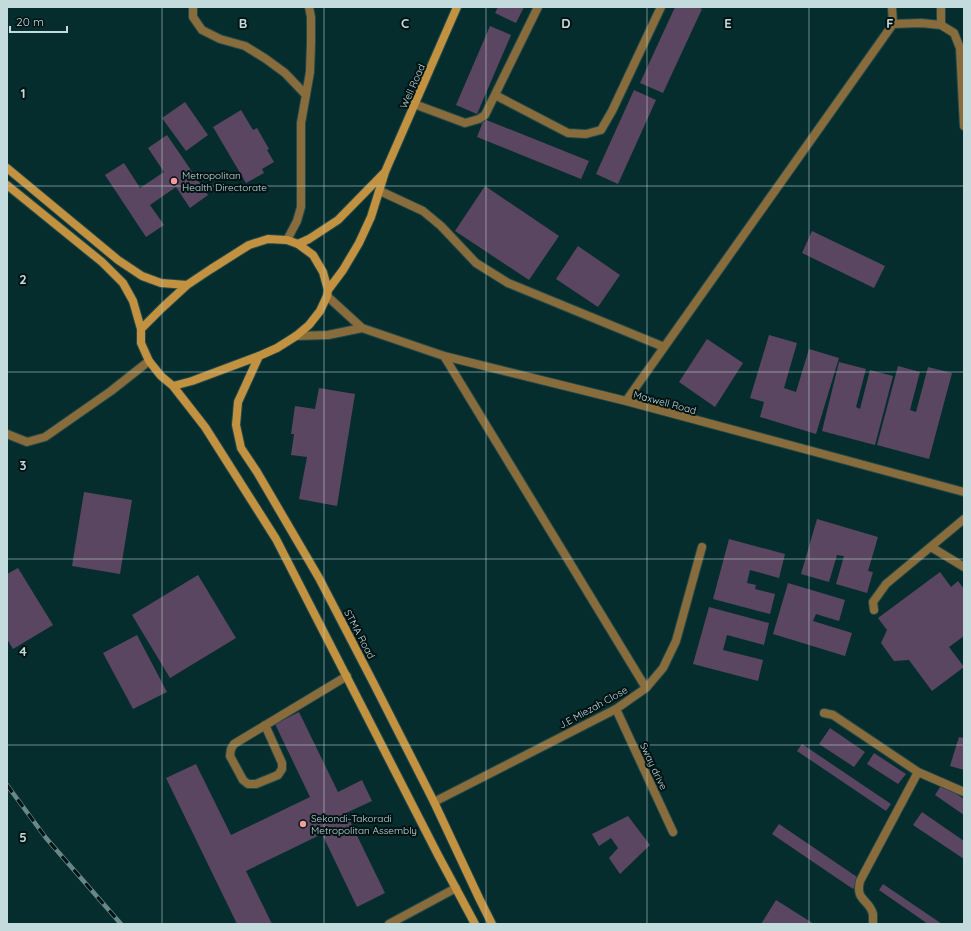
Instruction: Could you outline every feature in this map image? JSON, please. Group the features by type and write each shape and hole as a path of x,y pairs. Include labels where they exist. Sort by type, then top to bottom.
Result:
{"main road":[{"name":"Well Road","path":"173,386 192,381 277,348 296,336 309,325 320,311 328,293 359,243 372,217 385,172 457,7"},
{"path":"7,168 118,260 142,276 162,283 187,285"},
{"name":"Well Road","path":"298,244 309,239 338,220 385,172"},
{"path":"7,185 102,262 123,283 133,301 141,329 141,343 149,362 161,376 173,386 205,427 276,539 475,924"},
{"path":"141,329 187,285 249,245 268,239 287,240 298,244 313,256 324,272 328,293"},
{"name":"STMA Road","path":"259,356 238,402 236,425 241,448 257,472 319,578 434,802 492,924"}],"street":[{"path":"193,7 193,17 202,30 220,39 245,46 266,59 285,73 306,95"},
{"path":"287,240 297,221 301,207 301,123 310,72 310,7"},
{"path":"414,104 465,123 479,119 485,114 538,7"},
{"path":"495,95 568,133 586,134 602,130 661,7"},
{"path":"626,401 893,24 892,7"},
{"path":"941,7 941,25"},
{"path":"893,24 921,23 941,25 954,33 960,48 964,126"},
{"path":"380,191 423,211 441,226 476,263 508,283 664,347"},
{"name":"Maxwell Road","path":"328,293 362,328 444,356 626,401 964,492"},
{"path":"296,336 328,335 362,328"},
{"path":"444,356 646,688"},
{"path":"7,434 27,442 45,437 111,391 149,362"},
{"path":"874,610 874,602 886,584 964,519"},
{"name":"J.E Miezah Close","path":"434,802 616,709 646,688 663,668 676,642 702,547"},
{"path":"931,547 964,567"},
{"path":"265,725 282,763 282,769 278,775 256,784 248,784 243,780 230,756 231,749 234,744 265,725 347,676"},
{"name":"Sway drive","path":"616,709 673,832"},
{"path":"824,713 833,715 918,772 964,792"},
{"path":"872,924 873,914 858,890 860,882 918,772"},
{"path":"389,924 456,888"}],"building":[{"path":"498,7 524,7 516,23 495,13"},
{"path":"675,7 698,7 702,9 663,93 640,83"},
{"path":"490,26 511,35 477,114 456,105"},
{"path":"634,90 656,100 618,184 596,174"},
{"path":"185,102 208,135 186,151 162,118"},
{"path":"241,110 253,130 257,128 269,149 267,150 274,162 262,169 264,173 246,183 213,127"},
{"path":"484,119 589,161 581,179 477,137"},
{"name":"Metropolitan Health Directorate","path":"167,135 208,195 190,208 176,187 150,205 164,225 146,237 105,175 124,163 140,188 164,172 148,148"},
{"path":"485,186 559,236 529,280 455,231"},
{"path":"812,231 885,266 874,288 802,253"},
{"path":"578,246 620,275 598,307 556,279"},
{"path":"769,335 797,343 784,388 796,392 809,349 839,358 816,434 760,417 764,402 750,398"},
{"path":"707,339 743,363 715,407 679,382"},
{"path":"839,362 866,369 856,407 860,409 870,370 893,376 875,445 822,431"},
{"path":"898,366 920,372 910,410 916,412 928,367 952,373 929,459 877,445"},
{"path":"319,388 355,394 337,506 299,499 307,457 291,455 294,434 291,434 295,406 315,409"},
{"path":"84,492 132,500 120,574 72,566"},
{"path":"817,519 878,537 868,571 873,572 867,593 836,584 844,556 837,555 829,582 801,574"},
{"path":"729,539 785,554 779,578 750,570 747,583 756,585 755,589 775,594 770,614 713,599"},
{"path":"18,568 53,625 13,649 7,639 7,574"},
{"path":"940,572 951,587 958,581 964,589 964,636 949,647 964,667 932,691 909,660 894,661 881,643 887,630 878,618"},
{"path":"198,575 236,638 170,678 132,615"},
{"path":"788,583 845,600 839,621 816,614 813,621 852,633 845,656 773,634"},
{"path":"709,607 769,623 764,645 727,635 723,650 763,660 758,681 693,664"},
{"path":"137,635 167,692 133,709 103,653"},
{"name":"Sekondi-Takoradi Metropolitan Assembly","path":"299,712 338,792 362,780 372,801 346,813 385,893 357,907 322,834 246,871 272,924 237,924 166,778 196,764 231,835 310,797 275,724"},
{"path":"830,728 865,752 854,767 819,744"},
{"path":"959,737 964,738 964,770 950,766"},
{"path":"802,744 891,804 886,811 797,751"},
{"path":"874,753 906,774 898,784 867,764"},
{"path":"942,784 964,799 964,815 935,795"},
{"path":"922,812 964,841 964,859 913,825"},
{"path":"628,816 650,845 620,874 609,858 618,848 611,838 599,846 592,834"},
{"path":"779,824 860,879 853,889 772,834"},
{"path":"883,884 942,924 928,924 879,890"},
{"path":"776,900 814,924 761,924"}],"railway":[{"path":"7,785 46,838 121,924"}],"place":[{"name":"Metropolitan Health Directorate","path":"174,181"},
{"name":"Sekondi-Takoradi Metropolitan Assembly","path":"303,824"}]}
